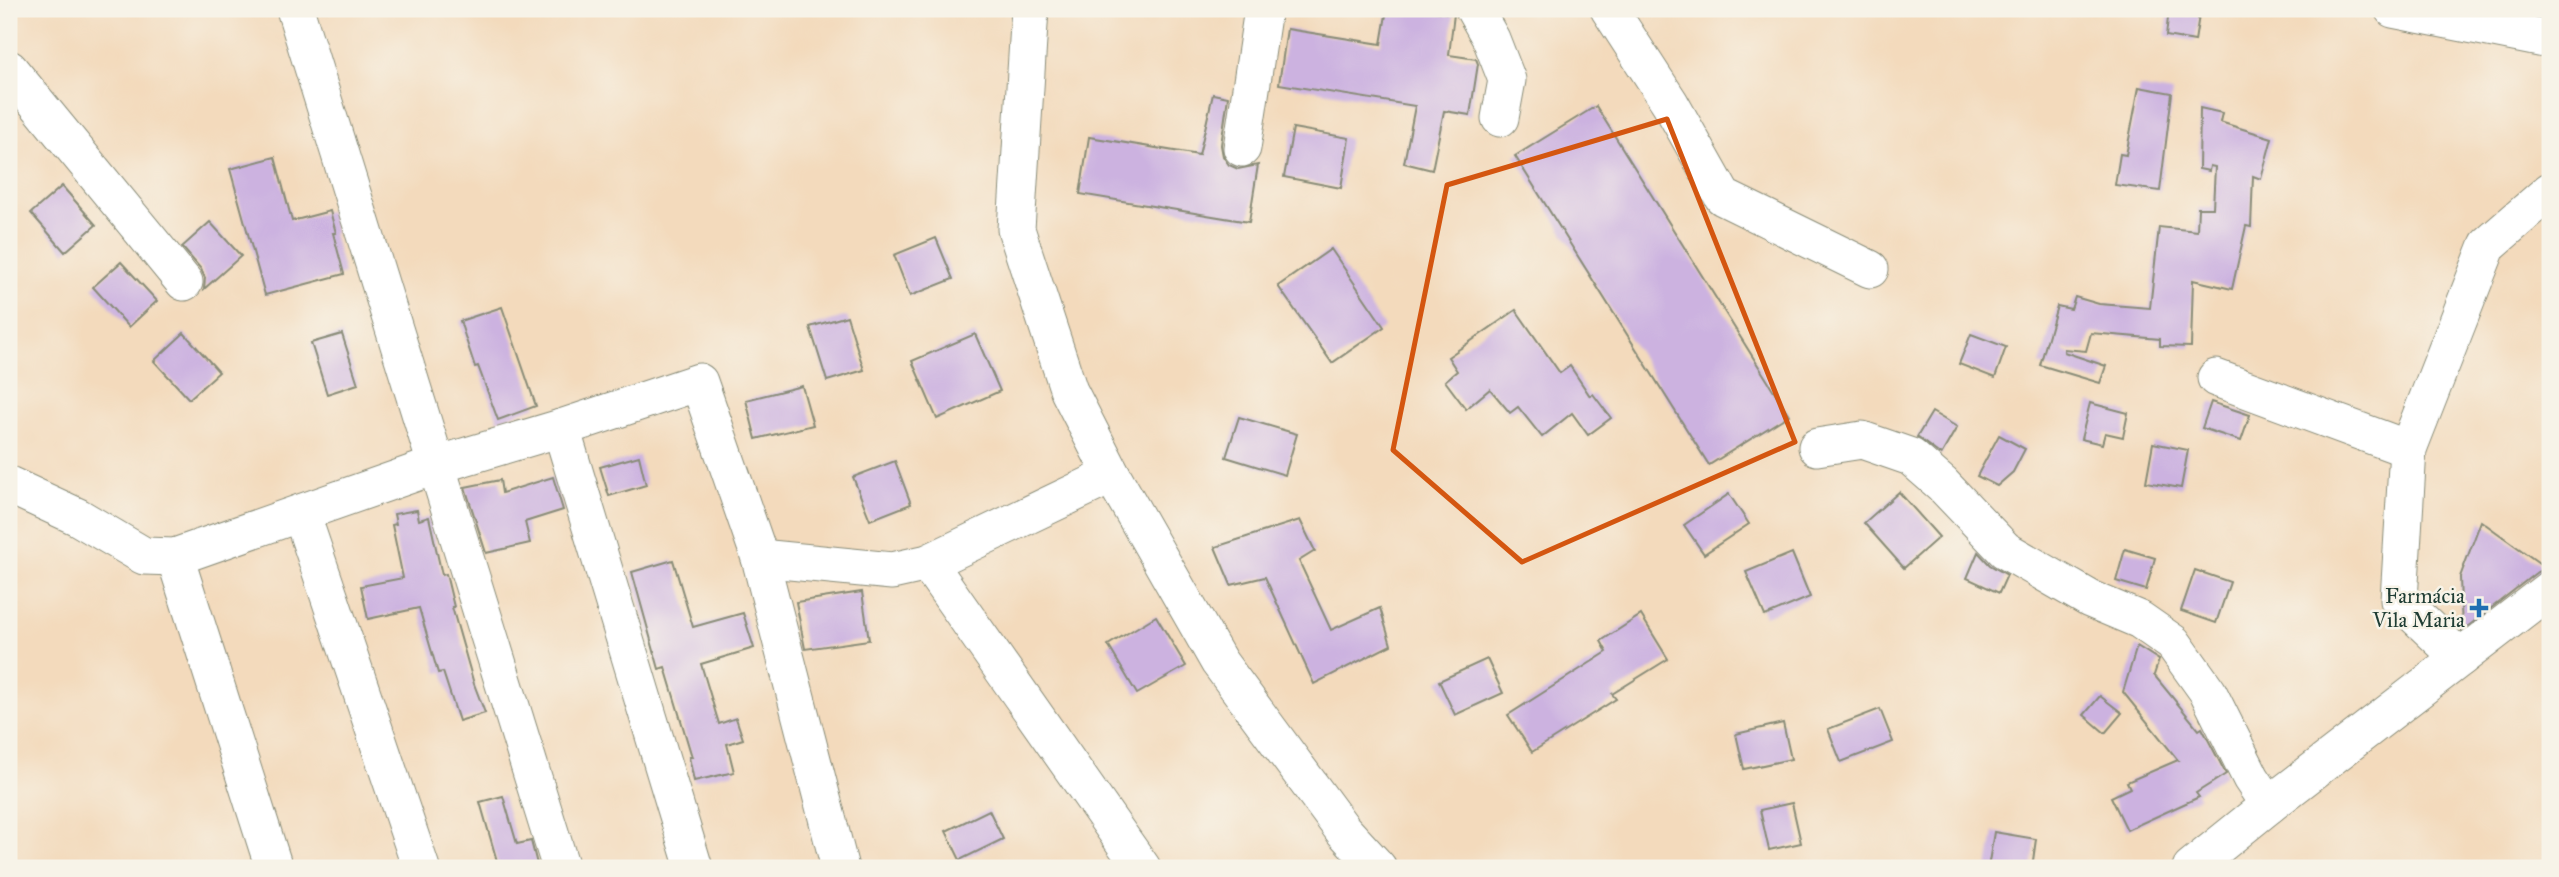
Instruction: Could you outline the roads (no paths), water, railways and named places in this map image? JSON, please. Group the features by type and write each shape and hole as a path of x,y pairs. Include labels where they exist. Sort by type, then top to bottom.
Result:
{"street":[{"path":"295,9 561,868"},
{"path":"1030,9 1016,229 1069,391 1112,475 1219,662 1343,830 1378,868"},
{"path":"1242,148 1263,9"},
{"path":"1474,9 1491,39 1507,80 1500,118"},
{"path":"1609,9 1670,103 1723,197 1870,269"},
{"path":"2393,9 2550,40"},
{"path":"9,69 184,282"},
{"path":"2460,658 2399,600 2409,449 2488,245 2550,191"},
{"path":"2216,378 2409,449"},
{"path":"9,485 78,517 144,555 175,557 437,465 561,428 699,382 760,558 840,868"},
{"path":"561,428 694,868"},
{"path":"1817,447 1862,440 1910,457 1942,484 2005,550 2090,599 2140,620 2173,643 2208,692 2250,778 2269,805"},
{"path":"760,558 892,571 929,563 1112,475"},
{"path":"301,513 421,868"},
{"path":"175,557 274,868"},
{"path":"929,563 1142,868"},
{"path":"2191,868 2550,589"}],"place":[{"name":"Farmácia Vila Maria","path":"2479,608"}]}
